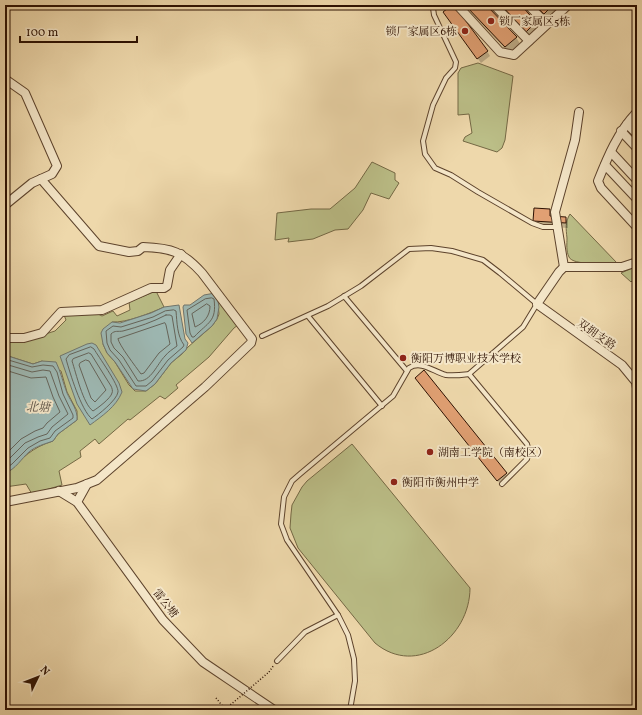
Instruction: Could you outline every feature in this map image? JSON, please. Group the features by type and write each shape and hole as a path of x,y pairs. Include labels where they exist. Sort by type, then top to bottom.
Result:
{"street":[{"path":"461,5 459,7 500,52 514,55 564,6"},
{"path":"494,5 529,41"},
{"path":"528,5 547,24"},
{"path":"5,79 25,93 57,166 56,170 52,174 32,183 5,205"},
{"path":"564,267 555,212 575,140 579,112"},
{"path":"637,112 621,131 598,181 600,188 637,227"},
{"path":"627,124 637,134"},
{"path":"621,131 637,148"},
{"path":"611,152 637,180"},
{"path":"605,165 637,199"},
{"path":"5,502 77,488 98,480 205,387 251,343 252,339 202,273 194,264 181,254 162,247 143,247 138,251 129,252 99,246 41,179"},
{"path":"630,192 637,184"},
{"path":"5,338 24,338 42,333 61,312 102,310 150,288 164,288 167,286 170,270 181,254"},
{"path":"537,304 558,272 564,267 622,266 637,262"},
{"name":"双拥支路","path":"537,304 622,365 636,382 637,388"},
{"path":"77,502 87,484"},
{"name":"雷公塘","path":"59,492 77,502 163,620 203,662 274,710"}],"lane":[{"path":"435,5 433,8 434,15 456,62 455,68 446,78 433,105 423,141 425,154 435,168 452,175 478,192 532,223 543,227 557,228"},
{"path":"262,336 308,316 361,286 409,249 431,248 452,251 483,260 500,272 537,304 523,327 469,374 446,374 418,365 412,366 407,371 393,396 300,474 292,482 284,497 281,524 288,540 338,615 348,635 354,659 355,681 350,710"},
{"path":"344,296 407,371"},
{"path":"308,316 382,406"},
{"path":"469,374 527,444 529,451 527,459 502,484"},
{"path":"278,660 305,632 338,615"}],"path":[{"path":"216,698 225,709 269,672"}],"green space":[{"path":"478,63 513,76 505,140 502,148 497,152 463,141 465,137 472,133 469,114 458,115 458,73 461,68"},
{"path":"372,162 395,173 395,180 399,183 389,199 371,193 363,210 348,229 335,230 313,239 288,242 289,238 275,240 277,213 311,209 330,209 355,188"},
{"path":"570,214 617,263 583,263 572,260 569,257 567,250 566,226"},
{"path":"637,266 637,276 631,282 621,273"},
{"path":"156,291 164,307 146,315 118,322 112,322 103,344 107,353 115,362 129,385 135,391 146,391 155,384 171,363 212,326 219,314 217,296 238,325 209,357 176,385 178,388 165,399 160,396 130,420 128,419 99,444 95,439 80,451 81,457 59,471 62,485 32,494 26,484 5,487 5,473 33,450 53,441 58,434 77,420 77,411 67,392 61,371 42,361 33,364 5,355 5,341 14,342 26,340 55,331 66,320 64,315 98,314 102,316 113,311 117,316 130,310 129,302"},
{"path":"352,444 470,588 468,606 461,622 451,636 438,647 424,654 408,656 391,653 375,643 298,548 290,528 292,505 302,487 307,481"}],"water":[{"path":"215,293 219,307 217,319 212,326 192,343 186,334 183,307 184,305 190,305 204,295"},
{"path":"179,305 185,339 188,343 186,350 171,363 155,384 146,391 133,389 115,362 107,353 103,344 101,333 103,329 112,322 120,323 164,307"},
{"name":"北塘","path":"92,343 96,345 119,383 122,392 112,407 90,425 77,404 60,356"},
{"name":"北塘","path":"5,355 33,364 42,361 56,362 67,393 75,409 77,420 58,434 53,441 32,450 15,467 5,473"}],"building":[{"name":"锁厂家属区6栋","path":"454,5 488,51 477,59 443,12"},
{"name":"锁厂家属区5栋","path":"486,5 517,37 505,47 466,6"},
{"path":"501,5 521,5 536,22 526,32"},
{"path":"535,5 553,5 544,14"},
{"path":"534,208 550,209 550,216 566,217 566,223 533,221"},
{"path":"424,370 507,473 497,481 415,378"}],"place":[{"name":"锁厂家属区5栋","path":"491,21"},
{"name":"锁厂家属区6栋","path":"465,31"},
{"name":"衡阳万博职业技术学校","path":"403,358"},
{"name":"湖南工学院（南校区）","path":"430,452"},
{"name":"衡阳市衡州中学","path":"394,482"}]}
